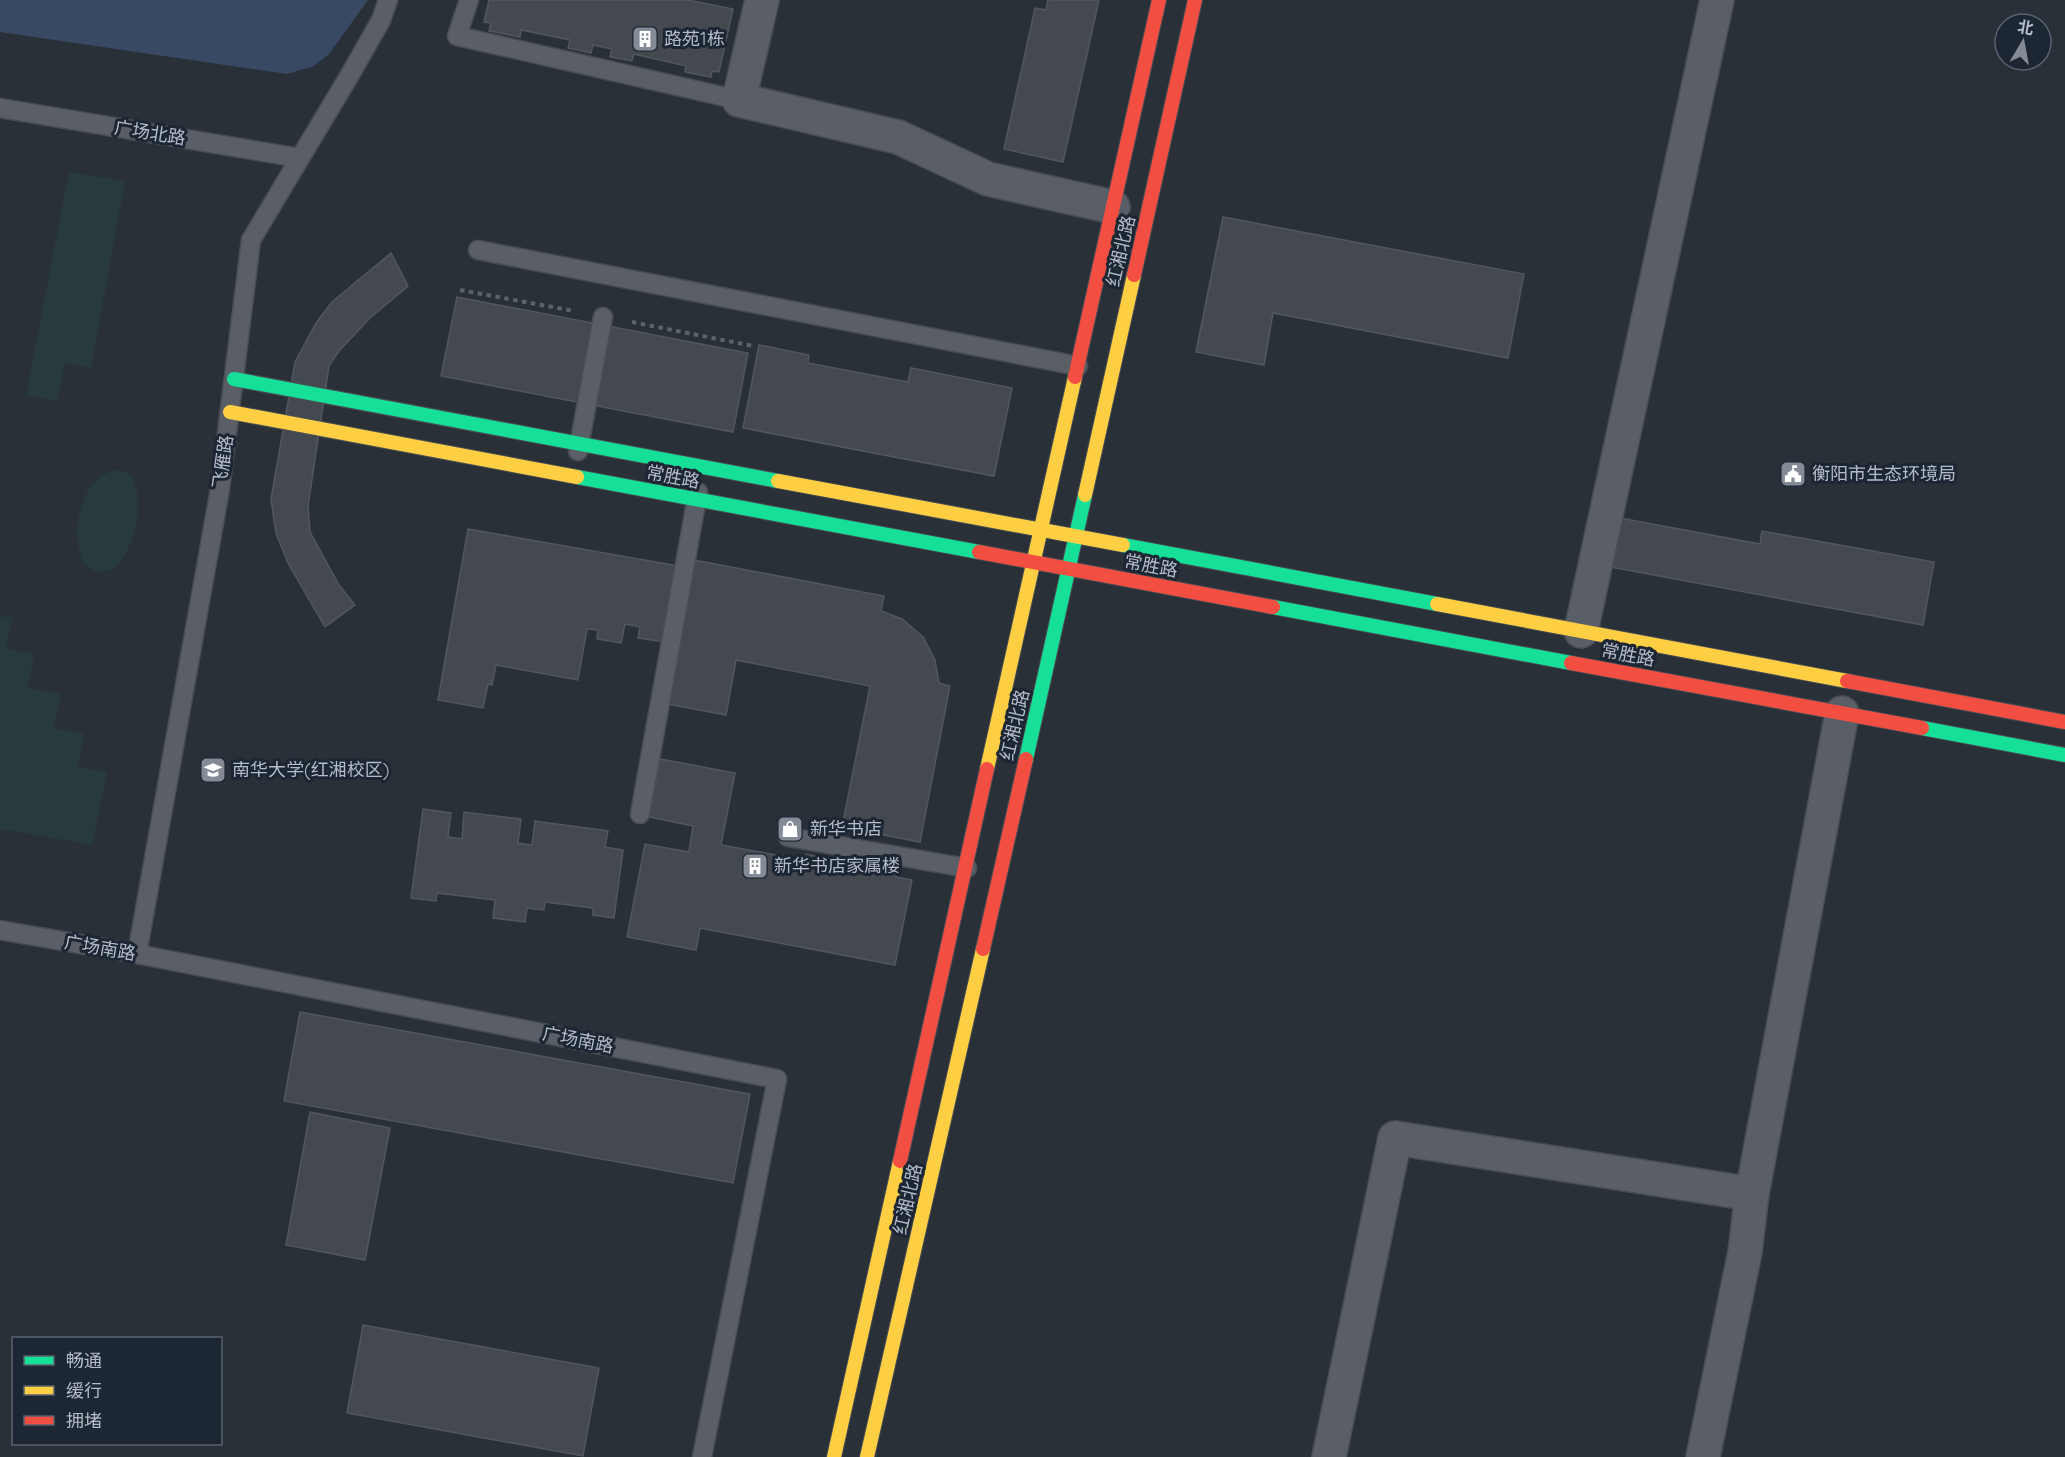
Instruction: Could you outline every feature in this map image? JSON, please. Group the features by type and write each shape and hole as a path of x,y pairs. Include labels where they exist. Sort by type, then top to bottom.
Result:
{"street":[{"path":"762,0 739,100 898,137 988,179 1113,207"},
{"name":"红湘北路","path":"834,1457 1159,0"},
{"name":"红湘北路","path":"867,1457 1069,569 1195,0"},
{"path":"1581,631 1717,0"},
{"name":"常胜路","path":"234,379 2065,722"},
{"name":"常胜路","path":"230,412 2065,755"},
{"path":"1703,1457 1745,1252 1752,1194 1842,713"},
{"path":"1329,1457 1395,1138 1752,1194"}],"lane":[{"name":"飞雁路","path":"137,954 220,489 251,240 381,20 388,0"},
{"path":"469,0 457,36 739,100"},
{"name":"广场北路","path":"0,108 300,158"},
{"path":"478,250 1078,366"},
{"path":"572,476 603,317"},
{"path":"640,814 703,467"},
{"path":"788,837 967,868"},
{"name":"广场南路","path":"0,930 137,954 777,1079 702,1457"}],"green space":[{"path":"69,172 125,181 91,368 65,363 57,401 26,395"},
{"path":"117,470 126,472 134,482 138,496 134,533 127,551 118,564 106,571 93,570 84,563 80,553 79,515 88,491 96,481 105,474"},
{"path":"0,616 12,618 6,649 34,654 28,688 61,694 54,728 84,734 78,767 107,772 92,845 0,829"}],"water":[{"path":"0,0 368,0 329,54 314,66 287,74 0,32"}],"building":[{"name":"路苑1栋","path":"489,0 688,0 733,9 719,72 712,71 711,77 685,72 686,66 634,54 632,61 610,57 612,49 593,45 591,53 568,48 570,40 521,30 520,37 489,31 491,23 484,22"},
{"path":"1048,0 1099,0 1063,162 1004,149 1035,8 1046,10"},
{"path":"1223,217 1524,274 1508,358 1273,313 1264,365 1196,352"},
{"path":"391,253 408,286 370,318 339,351 329,366 308,506 310,532 339,585 355,605 325,627 288,563 276,533 271,499 295,362 316,323 332,302"},
{"path":"457,297 748,353 733,432 441,376"},
{"path":"759,345 809,355 808,363 908,382 911,368 1012,388 994,476 743,428"},
{"path":"1620,518 1760,544 1762,531 1934,562 1923,625 1610,567"},
{"path":"468,529 679,566 665,642 638,638 640,627 625,624 621,643 597,639 598,630 587,629 578,680 496,665 492,685 488,684 483,708 438,700"},
{"name":"新华书店","path":"694,560 884,596 881,611 902,619 923,637 935,660 939,683 950,686 920,842 842,827 870,686 736,660 726,715 667,704"},
{"name":"新华书店家属楼","path":"660,759 735,773 721,845 804,860 806,854 897,871 896,877 912,880 895,965 700,928 696,950 627,937 645,844 689,852 693,826 649,817"},
{"path":"423,809 451,813 448,837 462,839 464,812 521,819 518,843 532,845 535,821 608,831 605,847 623,850 614,918 593,915 593,908 545,902 544,910 527,908 525,922 493,918 495,900 437,893 436,901 411,898"},
{"path":"300,1012 750,1094 733,1183 284,1101"},
{"path":"310,1112 390,1128 365,1260 286,1245"},
{"path":"363,1325 599,1368 583,1456 347,1413"}],"traffic: fast":[{"path":"234,379 778,481"},
{"path":"577,477 979,552"},
{"path":"1026,759 1085,495"},
{"path":"1123,545 1437,604"},
{"path":"1273,607 1571,663"},
{"path":"1922,728 2065,755"}],"traffic: slow":[{"path":"1085,495 1134,275"},
{"path":"987,769 1075,377"},
{"path":"230,412 577,477"},
{"path":"778,481 1123,545"},
{"path":"1437,604 1847,681"},
{"path":"867,1457 983,949"},
{"path":"834,1457 900,1161"}],"traffic: jam":[{"path":"1075,377 1159,0"},
{"path":"1134,275 1195,0"},
{"path":"979,552 1273,607"},
{"path":"1571,663 1922,728"},
{"path":"1847,681 2065,722"},
{"path":"983,949 1026,759"},
{"path":"900,1161 987,769"}],"place":[{"name":"路苑1栋","path":"645,39"},
{"name":"衡阳市生态环境局","path":"1793,474"},
{"name":"南华大学(红湘校区)","path":"213,770"},
{"name":"新华书店","path":"790,829"},
{"name":"新华书店家属楼","path":"755,866"}]}
